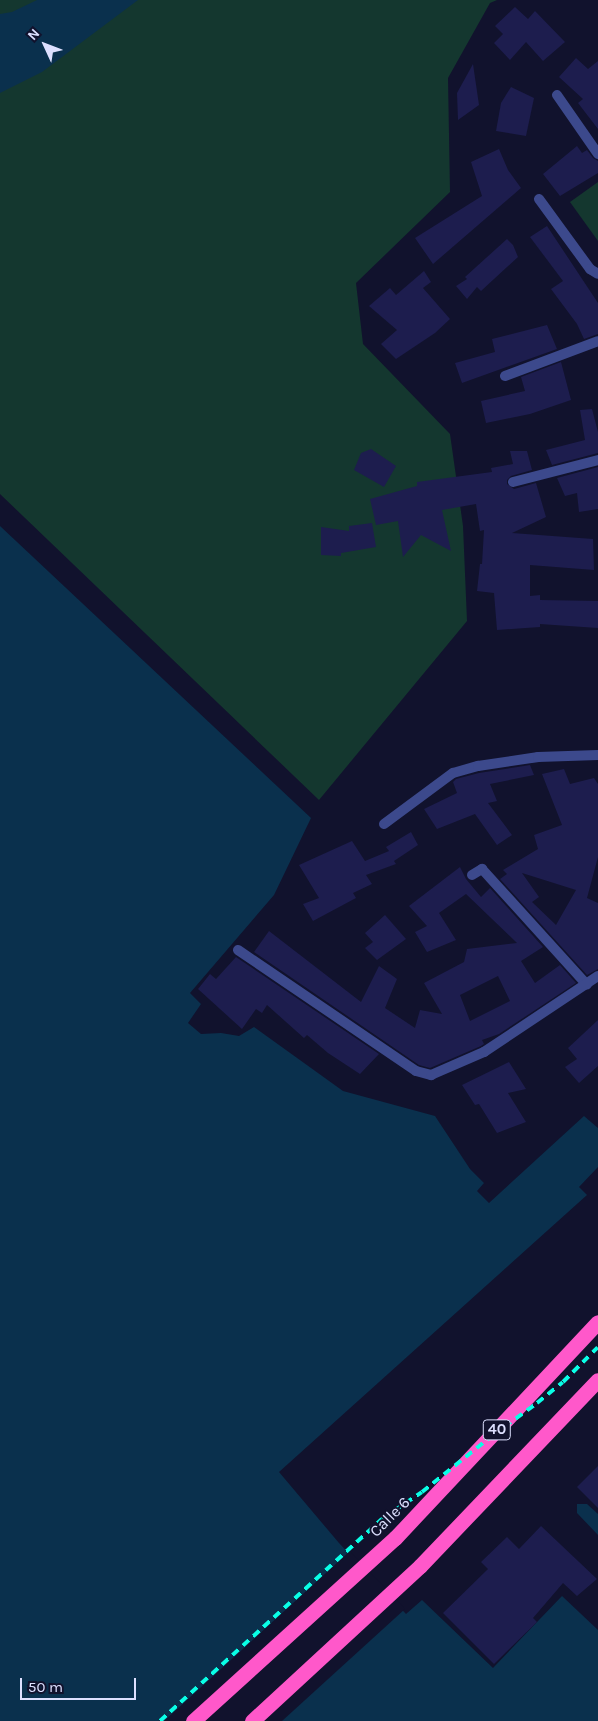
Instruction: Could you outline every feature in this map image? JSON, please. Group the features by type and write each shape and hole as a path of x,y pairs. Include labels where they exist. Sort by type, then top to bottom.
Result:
{"highway":[{"name":"Calle 6","path":"194,1721 395,1538 598,1322"},
{"name":"40","path":"252,1721 420,1566 598,1380"}],"street":[{"path":"557,95 598,154"},
{"path":"539,199 590,269 598,274"},
{"path":"505,376 598,341"},
{"path":"514,482 598,460"},
{"path":"384,824 453,773 478,766 538,757 598,755"},
{"path":"472,875 482,869 586,985"},
{"path":"238,950 416,1071 431,1075 484,1052 598,976"}],"green space":[{"path":"0,0 497,0 490,3 448,78 450,192 356,283 363,344 450,434 463,526 467,621 319,800 0,494"},
{"path":"598,182 598,241 570,202"}],"water":[{"path":"37,0 138,0 42,72 0,93 0,14 12,12"},
{"path":"0,526 311,818 274,895 190,993 201,1004 188,1023 201,1034 221,1033 239,1036 254,1027 343,1091 435,1116 470,1169 484,1183 477,1191 489,1203 584,1116 598,1128 598,1167 579,1187 587,1195 279,1472 339,1543 406,1614 422,1600 493,1668 562,1596 598,1630 598,1721 0,1721"},
{"path":"577,1504 587,1504 598,1514 598,1535 577,1513"}],"pier":[{"path":"350,1551 405,1609 282,1721 164,1721"}],"building":[{"path":"515,7 528,19 535,11 565,42 543,61 526,42 510,60 494,43 503,34 495,26"},
{"path":"576,58 588,69 598,61 598,129 578,103 583,99 559,77"},
{"path":"473,64 479,105 458,120 457,93"},
{"path":"511,87 534,98 526,136 496,131 501,103"},
{"path":"577,146 582,153 587,150 598,161 598,173 560,196 543,174"},
{"path":"499,149 508,170 521,188 433,264 415,238 482,196 471,162"},
{"path":"547,226 598,303 598,334 584,339 577,324 551,289 563,281 530,237"},
{"path":"507,239 513,245 518,257 481,291 477,287 467,299 456,286 467,279 465,277"},
{"path":"424,271 431,282 423,288 450,319 435,333 396,359 381,344 397,330 369,306 390,288 396,295"},
{"path":"547,325 557,349 462,383 455,363 495,352 492,339"},
{"path":"561,362 571,400 530,414 486,423 481,401 525,391 521,377"},
{"path":"592,409 598,432 598,453 552,465 546,450 585,440 580,410"},
{"path":"371,449 396,466 384,487 354,470 361,453"},
{"path":"510,451 527,451 532,470 511,476 507,480 507,484 514,489 536,483 546,517 512,533 593,539 594,570 530,565 530,596 540,595 540,600 598,601 598,628 540,624 540,627 497,630 494,593 477,591 480,564 482,564 484,530 480,531 476,504 442,510 451,551 421,535 403,557 398,521 376,525 370,499 417,486 417,482 492,472 491,468 513,464"},
{"path":"598,467 598,509 579,512 577,493 565,496 557,478"},
{"path":"372,523 376,547 341,553 341,556 321,555 321,527 349,531 349,526"},
{"path":"530,765 534,775 490,784 497,801 488,803 512,835 497,845 475,814 437,829 424,809 457,793 453,782 456,779 479,773"},
{"path":"564,769 570,784 594,778 598,784 598,857 587,898 598,903 598,969 587,975 500,879 507,874 503,870 538,849 534,835 562,825 542,774","holes":["522,873 576,890 556,925 532,902 539,897"]},
{"path":"411,832 418,845 394,861 396,864 366,875 372,884 353,893 356,898 313,921 303,904 319,898 299,865 352,841 365,861 389,851 386,847"},
{"path":"460,867 466,879 481,897 490,888 543,947 521,961 535,983 560,965 576,983 499,1034 482,1040 484,1044 481,1046 430,1068 419,1065 254,952 269,931 361,1002 379,966 397,979 385,1008 415,1028 420,1010 442,1014 424,983 464,962 467,949 517,943 466,894 439,913 456,940 427,952 415,932 427,926 409,906","holes":["498,976 510,1001 470,1021 460,995"]},
{"path":"385,915 406,939 377,960 365,948 373,942 365,933"},
{"path":"236,957 379,1054 360,1074 328,1053 307,1035 304,1038 267,1005 262,1013 256,1009 242,1029 198,989 210,974 216,979"},
{"path":"598,1020 598,1066 579,1083 565,1067 577,1059 568,1048"},
{"path":"509,1062 526,1089 508,1093 526,1122 497,1133 479,1104 475,1105 462,1085"},
{"path":"598,1466 598,1508 577,1487"},
{"path":"541,1526 597,1579 577,1596 563,1583 533,1618 537,1622 494,1664 443,1613 488,1569 481,1562 507,1537 519,1549"}],"railway":[{"path":"160,1721 382,1519 422,1492 493,1435 537,1403 563,1382 598,1347"}]}
